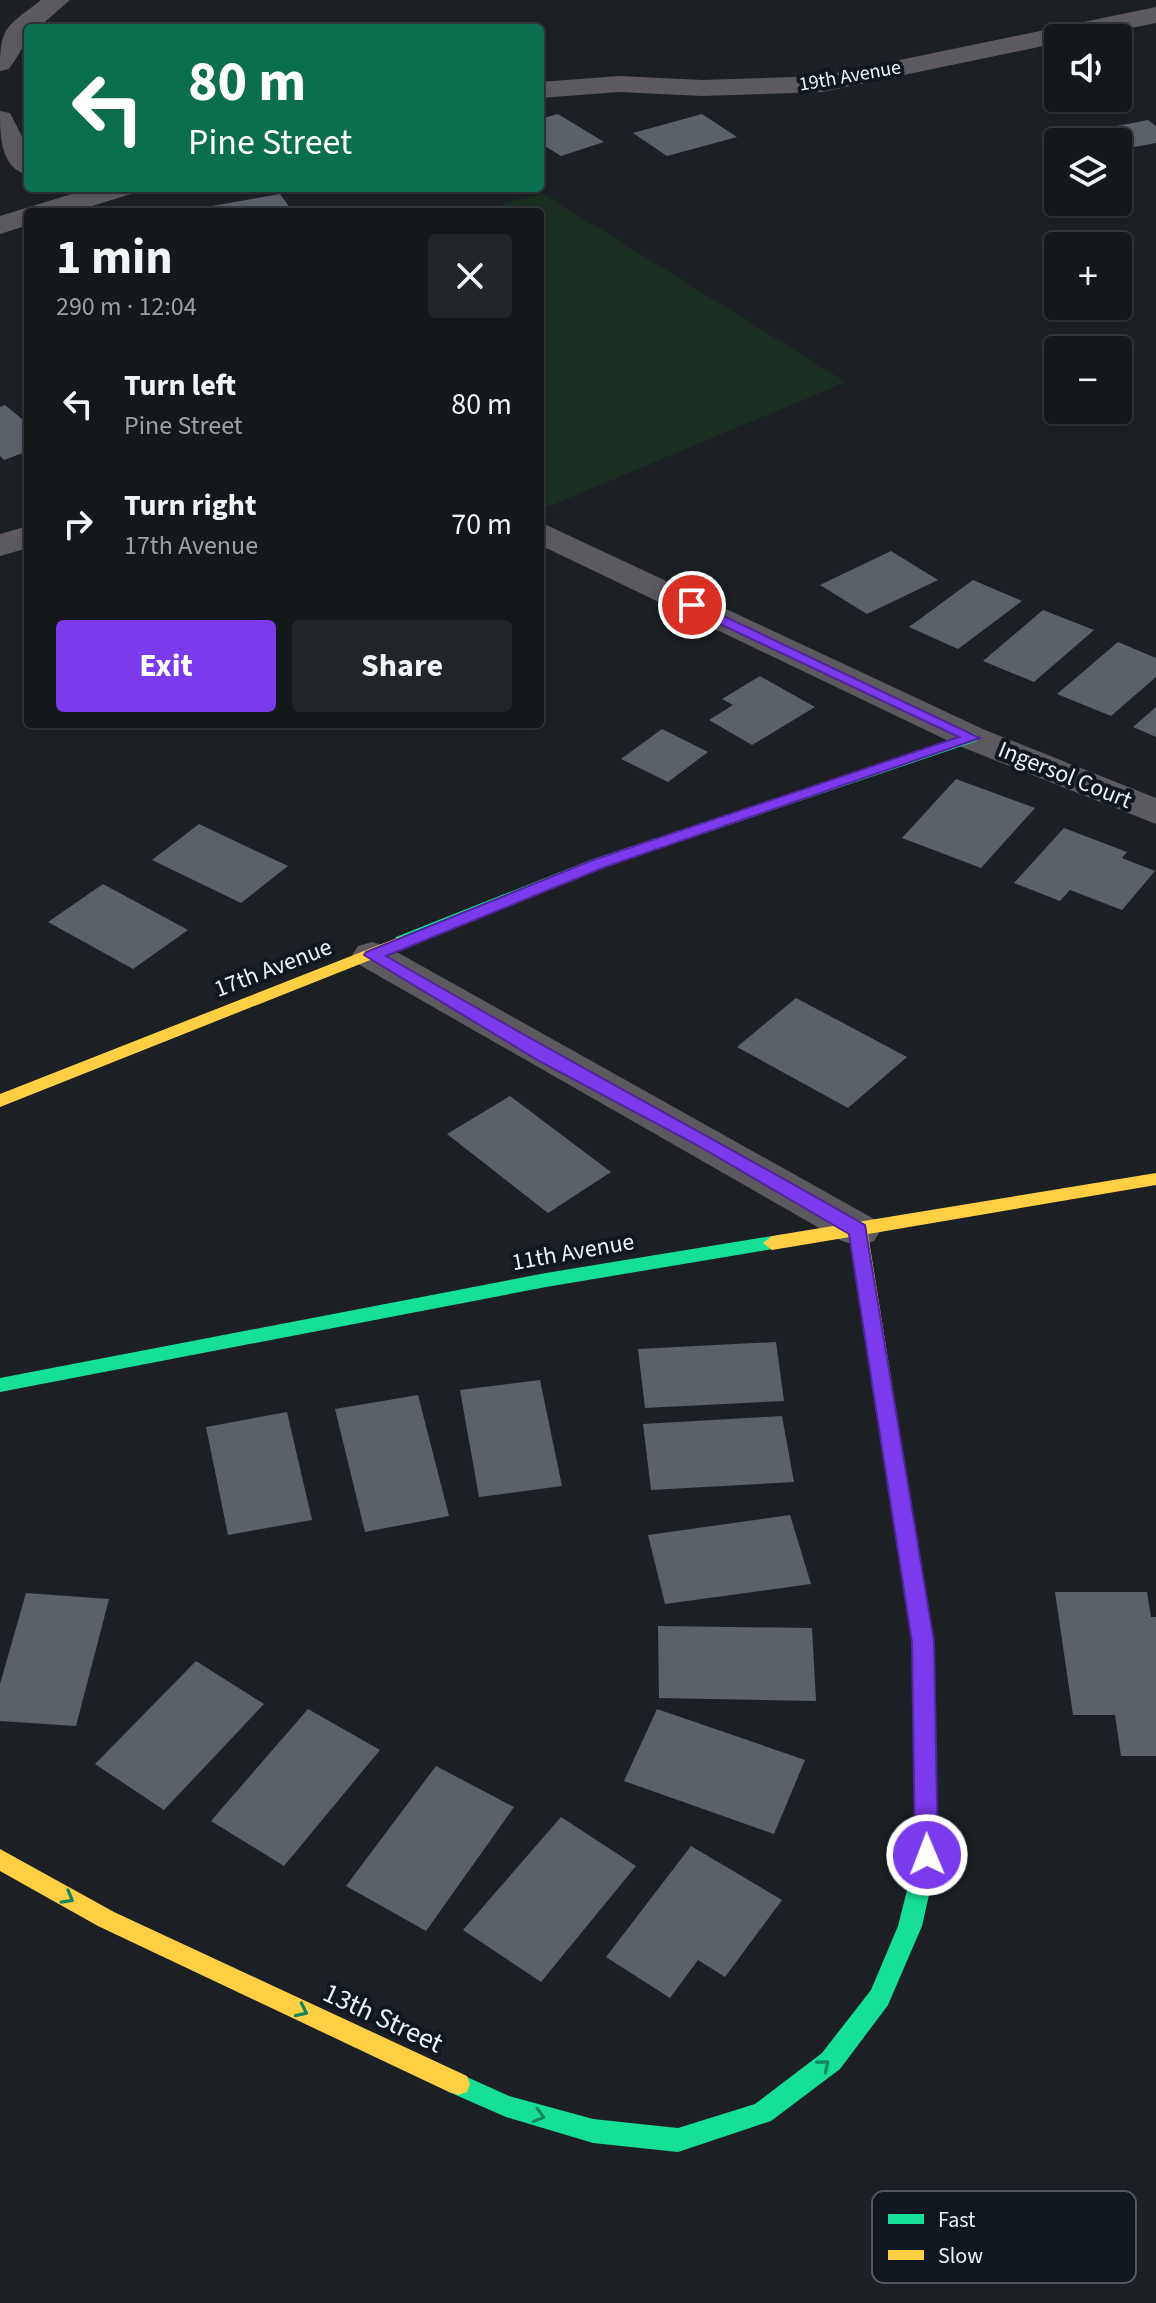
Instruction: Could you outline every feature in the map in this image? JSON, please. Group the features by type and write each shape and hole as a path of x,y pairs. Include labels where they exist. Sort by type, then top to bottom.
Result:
{"street":[{"path":"27,24 57,0"},
{"name":"19th Avenue","path":"544,90 619,84 715,88 822,84 1156,15"},
{"path":"0,63 17,32 24,26"},
{"path":"0,119 6,138 24,162"},
{"path":"55,205 105,192"},
{"path":"0,225 24,217"},
{"name":"Ingersol Court","path":"544,534 972,738 1156,812"},
{"path":"0,546 24,537"},
{"name":"17th Avenue","path":"0,1101 599,863 972,738"},
{"path":"372,955 545,1056 704,1141 858,1230"},
{"name":"11th Avenue","path":"0,1385 546,1280 1156,1179"},
{"name":"13th Street","path":"0,1859 106,1919 506,2106 593,2131 678,2140 762,2113 831,2061 880,1997 910,1926 927,1855 923,1642 858,1230"}],"green space":[{"path":"542,193 846,382 544,508 544,208 491,208"}],"building":[{"path":"558,114 604,142 561,156 544,145 544,118"},
{"path":"702,114 737,137 667,156 633,133"},
{"path":"1148,120 1156,126 1156,143 1132,147 1132,128 1107,128"},
{"path":"280,194 290,208 213,208 212,206"},
{"path":"5,405 24,421 24,452 4,460 0,456 0,407"},
{"path":"891,551 938,580 867,614 820,585"},
{"path":"973,580 1022,601 958,649 909,627"},
{"path":"1043,610 1094,630 1034,682 983,661"},
{"path":"1118,642 1156,658 1156,677 1111,716 1057,694"},
{"path":"760,676 815,707 752,745 709,720 733,705 722,699"},
{"path":"1156,707 1156,737 1133,727"},
{"path":"662,729 708,752 668,782 621,759"},
{"path":"956,779 1035,808 981,868 902,838"},
{"path":"199,824 288,866 241,903 152,860"},
{"path":"1064,828 1127,852 1122,858 1155,871 1122,910 1070,890 1060,901 1014,883"},
{"path":"103,884 188,930 133,969 48,922"},
{"path":"796,998 907,1057 848,1108 737,1047"},
{"path":"510,1096 611,1172 548,1213 447,1134"},
{"path":"776,1342 784,1401 645,1408 638,1349"},
{"path":"540,1380 562,1486 479,1497 460,1390"},
{"path":"418,1395 449,1516 365,1532 335,1409"},
{"path":"287,1412 312,1520 228,1535 206,1427"},
{"path":"782,1416 794,1482 651,1490 643,1424"},
{"path":"790,1515 811,1584 665,1604 648,1535"},
{"path":"1055,1592 1147,1592 1151,1617 1156,1617 1156,1756 1121,1756 1115,1715 1073,1715"},
{"path":"26,1593 109,1599 76,1726 0,1721 0,1684"},
{"path":"658,1626 812,1628 816,1701 659,1698"},
{"path":"196,1661 264,1704 164,1810 95,1764"},
{"path":"308,1709 380,1750 284,1866 211,1821"},
{"path":"657,1709 805,1760 774,1834 624,1781"},
{"path":"436,1766 514,1807 426,1931 346,1886"},
{"path":"561,1817 636,1866 541,1982 463,1930"},
{"path":"691,1846 782,1900 725,1977 698,1960 670,1998 606,1957"}],"traffic: fast":[{"path":"402,941 599,863 972,738"},
{"path":"0,1385 546,1280 772,1243"},
{"path":"458,2084 506,2106 593,2131 678,2140 762,2113 831,2061 880,1997 910,1926 927,1855 923,1642 892,1447"}],"traffic: slow":[{"path":"0,1101 402,941"},
{"path":"772,1243 1156,1179"},
{"path":"858,1230 892,1447"},
{"path":"0,1859 106,1919 458,2084"}],"route":[{"path":"692,605 972,738 599,863 372,955 545,1056 704,1141 858,1230 923,1642 927,1855"}]}
